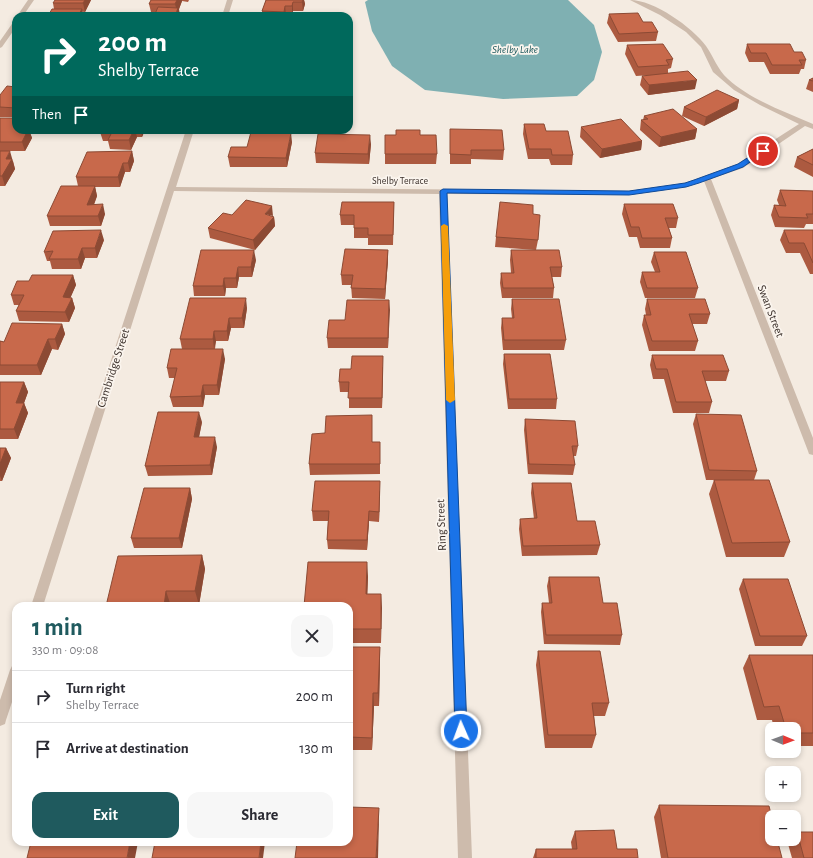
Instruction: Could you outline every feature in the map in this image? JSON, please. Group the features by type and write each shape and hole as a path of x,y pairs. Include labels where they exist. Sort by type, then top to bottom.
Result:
{"street":[{"path":"23,12 31,0"},
{"path":"226,12 230,0"},
{"path":"633,0 680,23 704,47 718,73 735,87 763,103 813,127"},
{"path":"0,46 12,28"},
{"name":"Shelby Terrace","path":"171,189 629,193 686,185 740,166 805,123"},
{"name":"Cambridge Street","path":"38,602 189,134"},
{"name":"Swan Street","path":"707,178 813,451"},
{"name":"Ring Street","path":"443,191 465,858"},
{"path":"0,720 12,682"}],"water":[{"name":"Shelby Lake","path":"368,0 568,0 594,25 602,52 594,80 577,96 503,99 425,90 392,66 372,31 365,2"}],"building":[{"path":"55,0 85,0 83,3 53,3"},
{"path":"151,0 177,0 175,4 149,4"},
{"path":"266,0 303,0 302,2 293,2 292,6 285,6 284,12 262,11"},
{"path":"158,7 178,8 176,12 156,12"},
{"path":"52,9 82,9 80,12 50,12"},
{"path":"638,13 643,22 652,22 658,32 619,34 609,14"},
{"path":"663,44 673,59 666,60 669,65 638,67 627,45"},
{"path":"747,44 790,44 794,52 802,52 806,60 799,60 802,65 772,65 766,53 751,53"},
{"path":"688,71 697,80 649,85 642,76"},
{"path":"7,86 12,87 12,108 0,107 0,95"},
{"path":"717,90 739,100 706,117 684,107"},
{"path":"673,109 697,129 661,137 641,120 648,119 644,116"},
{"path":"0,118 12,118 12,134 26,134 22,142 0,142"},
{"path":"621,119 642,141 602,149 581,127"},
{"path":"524,124 544,124 546,131 568,131 573,155 552,155 551,149 529,149"},
{"path":"450,129 502,130 504,150 471,150 471,155 450,154"},
{"path":"396,130 420,130 420,135 436,135 437,154 385,154 385,135 396,135"},
{"path":"111,134 132,134 129,140 108,140"},
{"path":"250,134 291,134 286,158 228,157 231,147 247,147"},
{"path":"318,134 370,135 368,154 315,153"},
{"path":"813,149 813,165 797,157"},
{"path":"0,151 10,151 6,159 12,159 2,176 0,176"},
{"path":"132,151 128,163 123,163 118,177 76,177 87,152"},
{"path":"61,186 95,186 87,205 103,204 98,216 47,216"},
{"path":"780,190 813,191 813,214 806,214 808,218 779,217 774,205 786,206"},
{"path":"246,200 272,206 265,214 274,217 253,240 208,228 223,213 232,215"},
{"path":"342,202 394,202 393,235 368,235 368,228 354,228 354,215 340,215"},
{"path":"500,202 533,205 533,214 540,215 538,240 496,237"},
{"path":"624,204 673,204 678,218 665,218 672,238 642,238 639,227 631,227"},
{"path":"101,230 95,248 82,248 78,259 49,259 53,251 44,252 53,231"},
{"path":"784,230 813,230 813,263 804,243 789,243"},
{"path":"345,249 388,250 385,289 351,288 353,275 341,275"},
{"path":"201,250 254,250 251,267 238,267 236,278 224,278 223,286 193,286"},
{"path":"511,250 559,250 562,267 550,267 554,288 503,288 501,273 514,273"},
{"path":"654,252 686,252 698,288 647,288 642,272 660,272"},
{"path":"32,275 73,275 63,297 72,298 65,312 16,311 24,295 11,295 17,281 29,281"},
{"path":"190,298 246,298 242,318 229,318 227,331 214,331 213,339 180,339"},
{"path":"512,299 559,299 566,340 504,340 502,318 514,318"},
{"path":"647,299 705,299 710,314 689,314 698,341 652,341 644,315 651,315"},
{"path":"347,300 389,300 388,338 327,338 329,320 345,320"},
{"path":"12,323 62,324 55,339 48,339 37,365 0,365 0,341 4,342"},
{"path":"171,349 223,349 217,385 203,385 201,396 170,397 177,368 167,368"},
{"path":"504,354 550,354 557,399 509,399"},
{"path":"652,355 723,355 729,371 702,371 712,402 676,402 667,369 656,369"},
{"path":"352,356 383,356 382,398 348,398 349,382 339,382 340,369 351,369"},
{"path":"0,382 24,382 16,403 24,403 14,429 0,429"},
{"path":"158,412 199,412 194,437 215,437 210,465 145,466"},
{"path":"696,414 741,415 757,471 709,470"},
{"path":"372,415 372,442 380,442 380,464 309,464 312,434 325,433 326,416"},
{"path":"525,419 575,421 578,446 572,446 575,465 529,464"},
{"path":"0,448 6,448 0,464"},
{"path":"714,480 769,480 790,542 732,543"},
{"path":"315,481 380,481 379,512 369,511 367,540 327,540 329,511 312,511"},
{"path":"532,483 571,483 577,521 595,521 600,545 523,546 520,519 537,518"},
{"path":"144,488 190,488 179,538 131,538"},
{"path":"202,555 195,591 166,591 165,602 107,602 118,556"},
{"path":"308,562 367,562 366,594 381,594 381,629 353,629 353,602 304,602"},
{"path":"549,577 599,577 603,603 617,603 622,635 546,635 542,603 552,603"},
{"path":"743,579 788,579 807,636 760,636"},
{"path":"353,647 380,647 378,693 373,693 372,738 353,737"},
{"path":"538,651 600,651 609,703 592,703 596,735 548,735"},
{"path":"749,655 813,655 813,733 801,733 801,722 784,722 779,706 764,707"},
{"path":"659,805 769,806 770,810 765,810 765,846 779,846 782,858 668,858"},
{"path":"353,807 379,808 376,858 295,858 296,846 353,846"},
{"path":"614,830 617,849 637,849 638,858 536,858 536,849 577,849 575,831"},
{"path":"801,832 813,832 813,858 804,858 801,846"},
{"path":"30,846 129,846 127,858 27,858"},
{"path":"154,846 260,846 259,858 152,858"}],"slow traffic":[{"path":"444,226 450,400"}],"route":[{"path":"461,731 443,191 629,193 686,185 696,182 740,166 763,151"}]}
